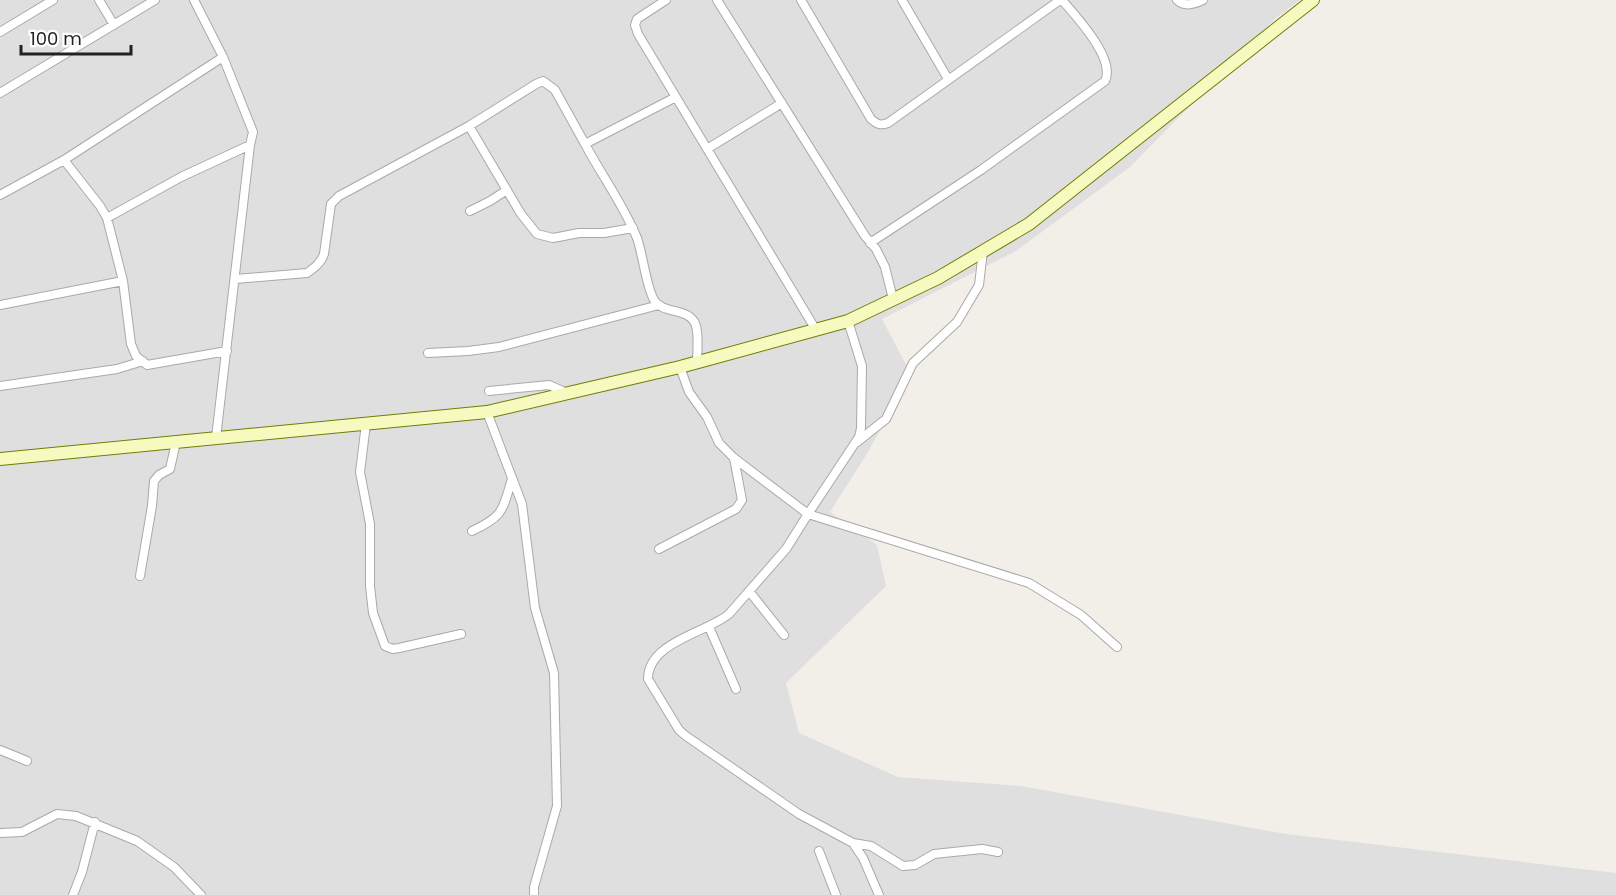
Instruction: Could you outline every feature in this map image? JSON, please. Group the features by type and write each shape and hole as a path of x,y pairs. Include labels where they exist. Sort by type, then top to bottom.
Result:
{"main road":[{"path":"0,459 487,412 680,368 848,321 938,278 1029,224 1313,0"}],"street":[{"path":"0,32 53,0"},
{"path":"99,0 114,25"},
{"path":"0,93 155,0"},
{"path":"194,0 223,57 253,132 216,438"},
{"path":"666,0 637,18 638,34 816,330"},
{"path":"717,0 870,243 876,249 885,267 893,299"},
{"path":"801,0 871,119 877,124 888,123 1061,0 1084,26 1106,62 1108,75 1105,81 981,170 870,243"},
{"path":"902,0 948,79"},
{"path":"1177,0 1186,4 1195,4 1203,0"},
{"path":"0,195 64,159 223,57"},
{"path":"235,279 307,273 322,260 331,204 339,196 469,126 543,81 555,90 605,181 617,196 633,228 651,293 659,305"},
{"path":"585,144 676,97"},
{"path":"707,149 782,103"},
{"path":"469,126 521,214 537,234 553,238 633,228"},
{"path":"107,219 180,177 250,145"},
{"path":"64,159 100,206 107,219 123,281 131,344 136,356 147,365 227,351"},
{"path":"470,211 507,190"},
{"path":"855,443 886,419 913,363 957,322 979,285 982,251"},
{"path":"0,305 123,281"},
{"path":"428,353 468,351 499,346 659,305 688,315 693,320 696,325 697,363"},
{"path":"848,321 863,376 861,428 855,443 808,514 795,538 729,614 709,627 664,649 654,659 648,670 648,679 679,730 686,736 799,814 853,843 871,846 903,866 915,865 934,854 981,849 998,852"},
{"path":"0,386 117,369 142,361"},
{"path":"680,368 689,392 707,417 715,436 734,458 808,514 1029,583 1081,615 1117,646"},
{"path":"489,391 549,385 568,394"},
{"path":"487,412 522,504 535,608 554,673 557,806 534,887 534,895"},
{"path":"366,424 360,472 370,524 370,586 373,613 386,646 393,649 461,634"},
{"path":"140,576 154,481 170,469 176,442"},
{"path":"659,549 741,505 734,458"},
{"path":"472,531 496,519 504,506 512,479"},
{"path":"749,591 784,635"},
{"path":"709,627 736,689"},
{"path":"0,750 27,761"},
{"path":"0,833 22,832 57,814 76,816 137,841 174,867 201,895"},
{"path":"74,895 95,822"},
{"path":"853,843 879,895"},
{"path":"819,851 836,895"}],"shaded area":[{"path":"0,0 1300,0 1276,18 1130,167 1016,251 882,319 911,374 868,452 830,512 877,545 886,586 786,683 799,733 898,777 1021,786 1286,834 1616,873 1616,895 0,895"}]}
